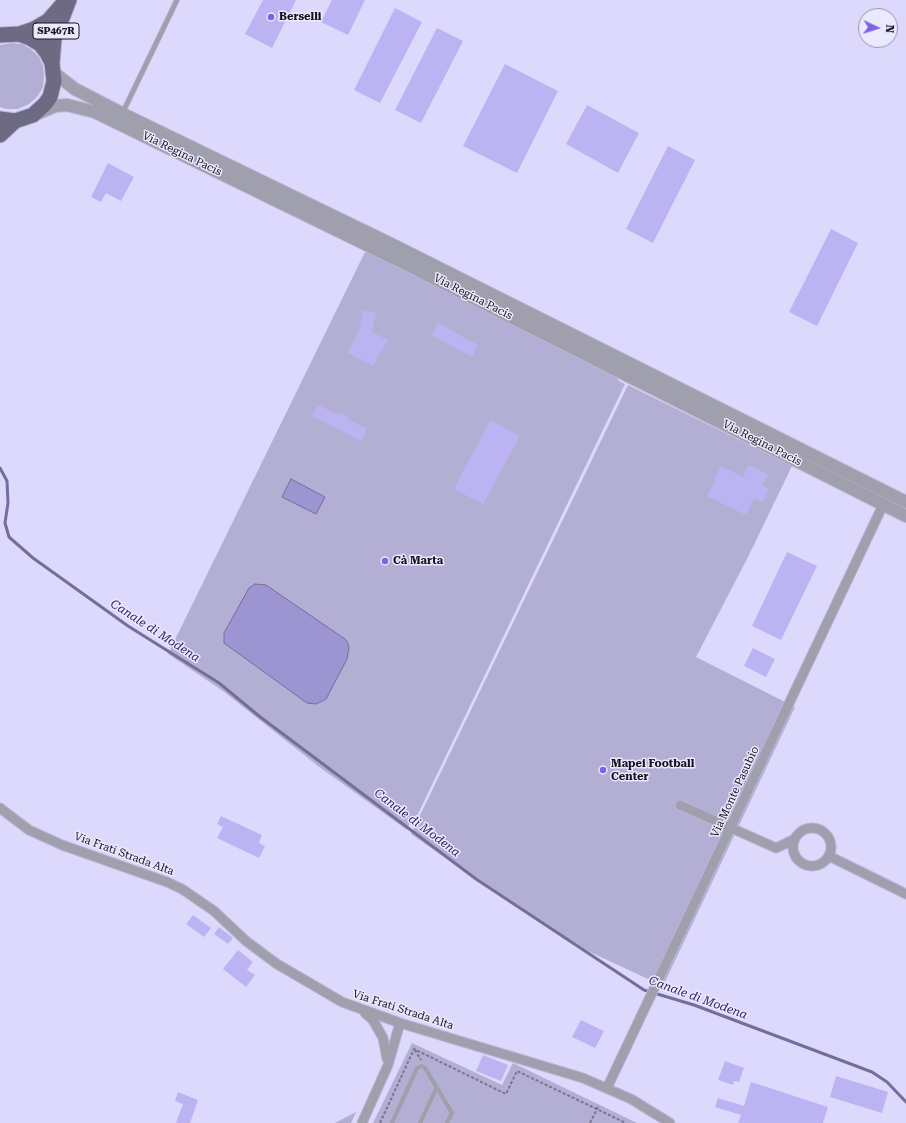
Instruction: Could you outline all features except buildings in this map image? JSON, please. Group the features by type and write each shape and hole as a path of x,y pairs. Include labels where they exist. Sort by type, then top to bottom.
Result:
{"main road":[{"name":"SP467R","path":"18,34 34,30 48,22 67,0"},
{"name":"SP467R","path":"53,68 54,39 67,0"},
{"path":"0,35 18,34 30,38 40,44 47,53 53,68 54,81 50,97 45,104 33,115 15,121 0,135"},
{"path":"0,119 15,121"}],"street":[{"name":"Via Regina Pacis","path":"53,68 75,89 122,114 391,244 906,502"},
{"name":"Via Regina Pacis","path":"33,115 55,106 66,105 95,112 556,339 906,516"},
{"name":"Via Monte Pasubio","path":"607,1088 883,505"},
{"path":"680,805 776,848 795,839 804,830 811,828 822,831 826,835 831,845 829,856 820,865 807,866 801,862 794,852 795,839"},
{"name":"Via Frati Strada Alta","path":"0,808 29,830 62,845 167,882 182,889 214,911 246,941 276,964 323,992 363,1010 400,1023 553,1068 607,1088 630,1099 670,1123"},
{"path":"829,856 906,894"},
{"path":"363,1010 373,1020 383,1038 388,1065"},
{"path":"362,1123 388,1065 400,1023"}],"lane":[{"path":"95,112 101,111 118,118 122,114 177,0"},
{"path":"556,339 564,335 651,379 658,377"},
{"path":"392,1123 419,1066 425,1068 452,1113 447,1123"},
{"path":"420,1123 437,1087"}],"path":[{"path":"380,1123 414,1049 506,1094 517,1071 626,1123"},
{"path":"590,1123 599,1105"}],"shaded area":[{"path":"12,43 22,44 31,49 39,57 43,66 43,87 37,97 29,104 18,109 6,109 0,107 0,45"},
{"name":"Cà Marta","path":"365,252 389,254 604,359 619,381 625,384 415,820 412,818 407,830 318,766 223,691 168,654"},
{"name":"Mapei Football Center","path":"628,385 792,466 748,557 696,657 795,707 663,986 588,951 504,899 411,834"},
{"path":"291,479 325,497 316,514 282,497"},
{"path":"255,584 266,585 345,639 348,643 349,648 347,659 326,699 316,704 307,703 224,643 224,633 249,588"},
{"path":"412,1043 502,1085 513,1063 637,1123 373,1123"},
{"path":"356,1112 351,1123 335,1123"}],"waterway":[{"name":"Canale di Modena","path":"0,468 7,481 8,503 5,523 9,537 33,558 128,626 219,683 259,716 476,879 644,990 694,1005 872,1072 887,1082 906,1102"}],"place":[{"name":"Berselli","path":"271,17"},
{"name":"Cà Marta","path":"385,561"},
{"name":"Mapei Football Center","path":"603,770"}]}
